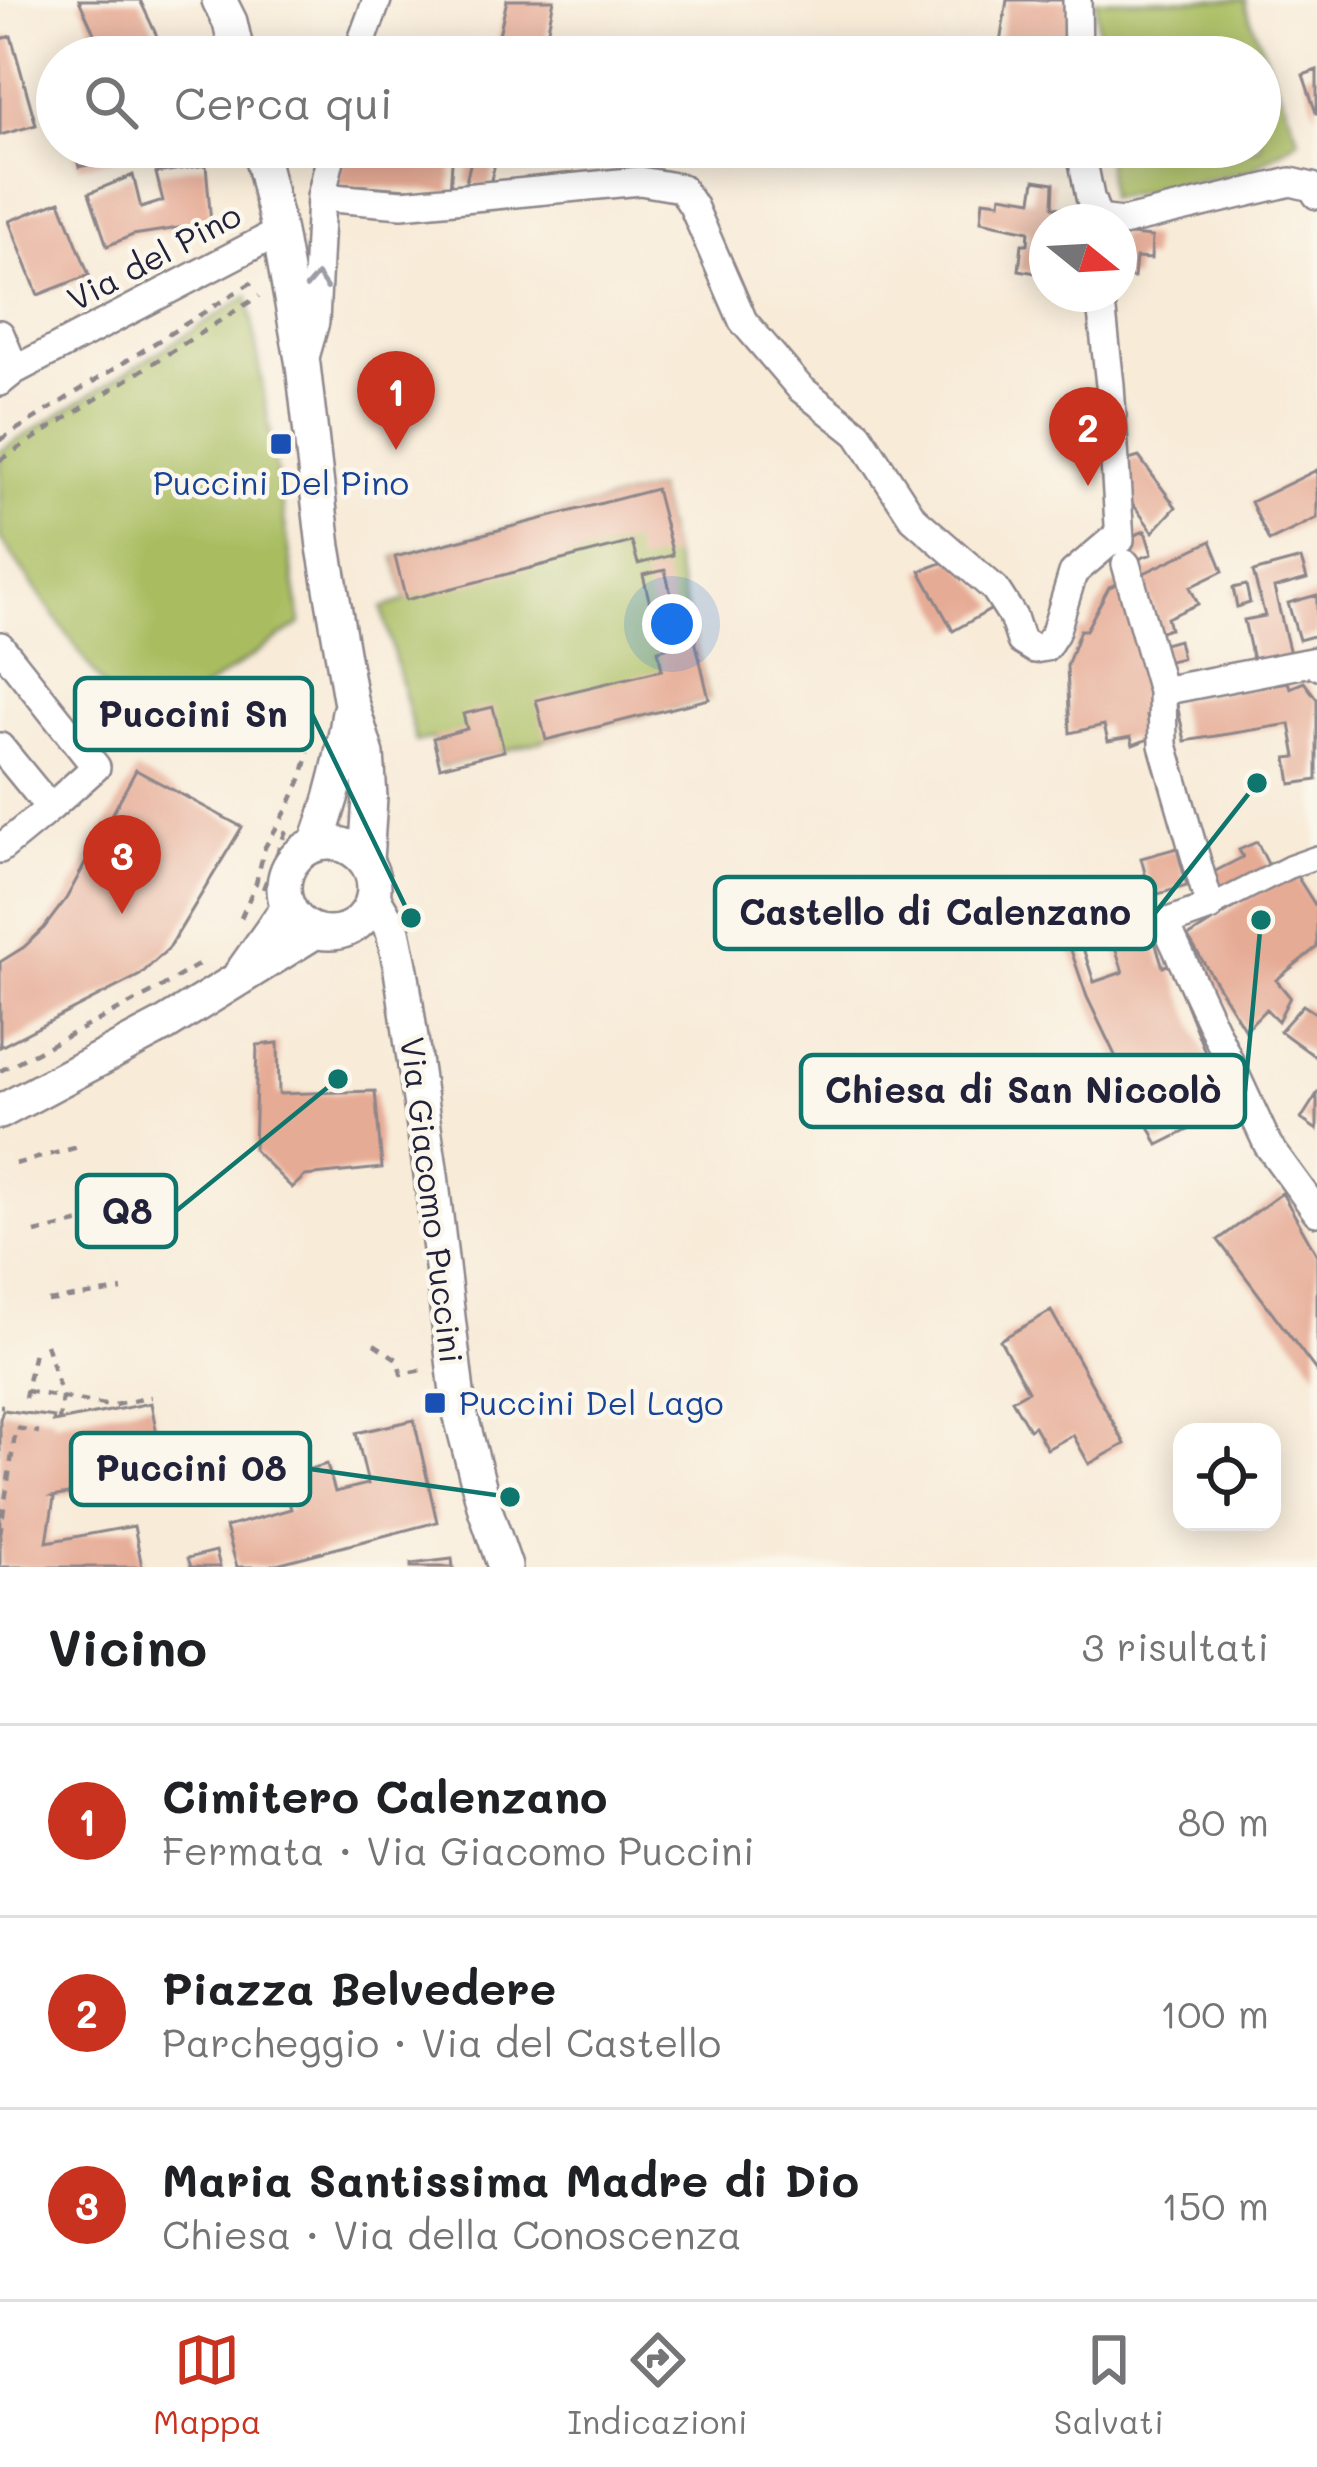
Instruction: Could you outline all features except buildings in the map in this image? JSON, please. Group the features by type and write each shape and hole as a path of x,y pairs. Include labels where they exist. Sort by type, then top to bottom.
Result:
{"street":[{"path":"219,0 233,36"},
{"path":"364,36 377,0"},
{"path":"1077,0 1078,36"},
{"name":"Via Giacomo Puccini","path":"264,168 303,365 324,547 350,699 367,754 366,861 374,898 393,931 401,970 457,1400 505,1567"},
{"path":"303,365 315,322 322,197 328,168"},
{"path":"1084,168 1093,204"},
{"path":"322,197 402,204 640,181 681,188 743,321 800,388 858,434 913,518 995,589 1021,641 1034,650 1046,647 1073,574 1122,546"},
{"path":"1137,218 1291,182 1312,187 1317,195"},
{"name":"Via del Pino","path":"7,376 279,232"},
{"path":"1102,312 1122,546 1162,691 1163,746 1210,907"},
{"path":"0,334 7,376"},
{"path":"0,646 96,766 0,849"},
{"path":"1162,691 1316,661 1317,665"},
{"name":"Via Giacomo Puccini","path":"288,907 284,888 288,870 299,854 316,845 330,808 350,699"},
{"path":"0,747 50,808"},
{"path":"316,845 334,843 366,861"},
{"path":"1317,856 1166,923 1268,1145 1317,1212"},
{"path":"0,1112 170,1022 288,907 299,922 334,933 352,927 374,898"},
{"path":"352,927 376,938 401,970"},
{"path":"225,968 316,931"}],"path":[{"path":"0,440 257,279 260,295"},
{"path":"0,460 268,291"},
{"path":"237,927 265,848 302,777 313,735"},
{"path":"247,925 293,818"},
{"path":"0,1071 152,993 225,968"},
{"path":"0,1080 201,972"},
{"path":"15,1164 82,1146"},
{"path":"35,1233 102,1217"},
{"path":"48,1301 122,1290"},
{"path":"46,1344 62,1397 59,1420"},
{"path":"374,1344 398,1360 401,1374 410,1372"},
{"path":"34,1351 25,1395 110,1406 151,1397"},
{"path":"0,1534 16,1428 39,1432"}],"green space":[{"path":"1096,0 1246,0 1258,36 1099,36"},
{"path":"1281,94 1299,139 1281,150"},
{"path":"1107,168 1253,168 1247,172 1109,198"},
{"path":"248,296 301,623 137,734 0,538 0,451"},
{"path":"656,489 709,699 440,767 433,738 416,742 382,608 406,600 395,557"}],"place":[{"name":"Puccini Del Pino","path":"281,444"},
{"name":"Cimitero Calenzano","path":"396,450"},
{"name":"Piazza Belvedere","path":"1088,486"},
{"name":"Castello di Calenzano","path":"1257,783"},
{"name":"Maria Santissima Madre di Dio","path":"122,914"},
{"name":"Puccini Sn","path":"411,918"},
{"name":"Chiesa di San Niccolò","path":"1261,920"},
{"name":"Q8","path":"338,1079"},
{"name":"Puccini Del Lago","path":"435,1403"},
{"name":"Puccini 08","path":"510,1497"}]}
